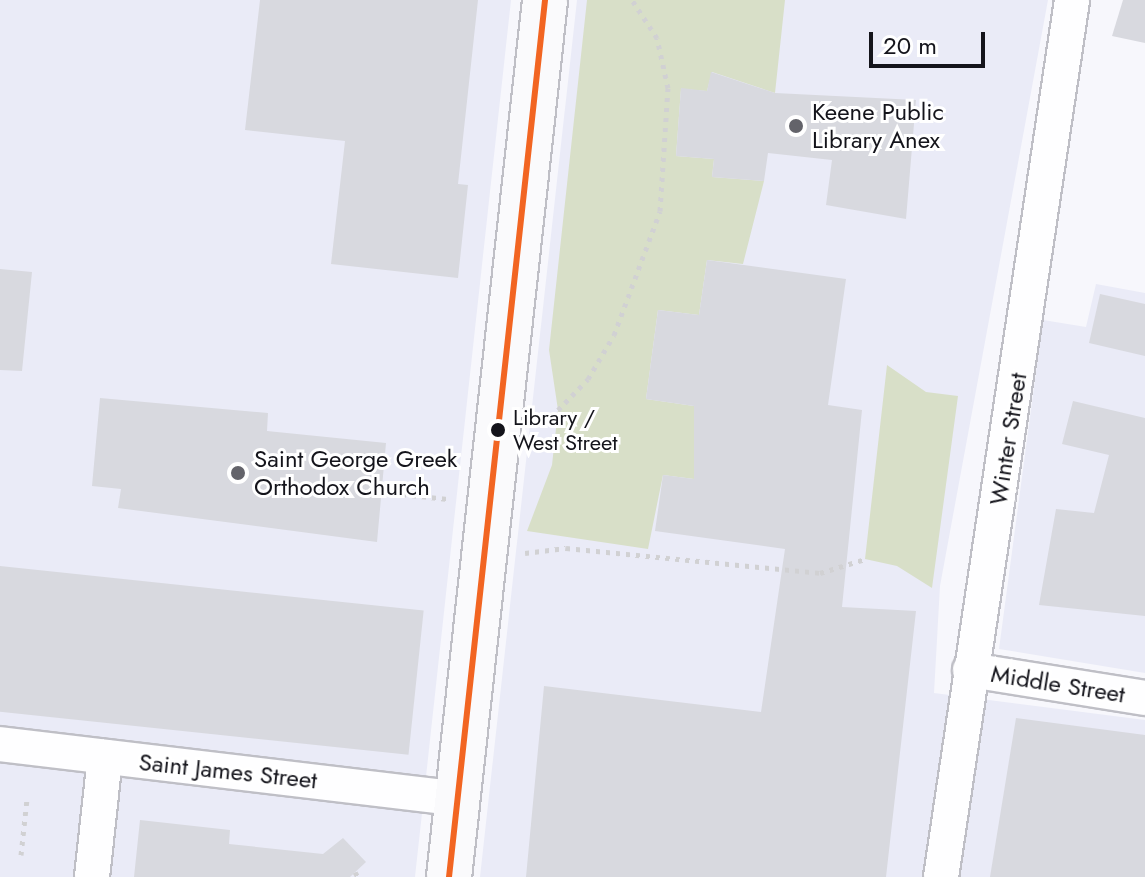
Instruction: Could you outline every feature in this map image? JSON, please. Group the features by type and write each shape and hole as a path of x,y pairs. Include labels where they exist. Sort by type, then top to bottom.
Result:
{"street":[{"path":"449,877 545,0"},
{"name":"Winter Street","path":"941,877 1072,0"},
{"name":"Middle Street","path":"970,670 1145,698"},
{"name":"Saint James Street","path":"0,744 456,798"},
{"path":"92,877 105,757"}],"path":[{"path":"558,410 588,379 614,335 660,211 668,88 657,38 632,0"},
{"path":"382,492 448,499"},
{"path":"524,553 566,548 820,573 865,559"},
{"path":"21,855 27,799"}],"shaded area":[{"path":"0,0 511,0 415,877 0,877"},
{"path":"577,0 1048,0 940,586 934,693 1145,720 1145,877 480,877"},
{"path":"1096,284 1145,293 1145,673 999,649 1043,320 1086,327"}],"green space":[{"path":"587,0 785,0 775,93 712,72 707,91 681,89 676,156 714,159 712,177 764,181 743,264 707,260 699,315 658,310 646,399 694,406 694,479 663,475 648,549 527,531 552,465 558,410 549,350"},
{"path":"887,365 926,392 958,396 932,588 897,566 865,559"}],"building":[{"path":"260,0 478,0 458,184 468,185 458,278 331,264 345,141 245,130"},
{"path":"1123,0 1145,0 1145,43 1112,36"},
{"name":"Keene Public Library Anex","path":"711,72 775,93 916,100 906,219 826,205 832,160 768,153 764,181 712,177 714,159 676,156 681,88 707,91"},
{"path":"707,260 846,279 828,405 862,410 842,607 916,611 886,877 526,877 544,686 761,712 785,549 655,531 663,475 694,479 694,406 646,399 658,310 699,315"},
{"path":"0,269 32,272 22,371 0,370"},
{"path":"1100,294 1145,304 1145,356 1089,343"},
{"name":"Saint George Greek Orthodox Church","path":"100,398 268,413 267,431 386,443 377,542 118,508 121,489 92,486"},
{"path":"1073,401 1145,418 1145,616 1039,605 1056,509 1094,513 1109,455 1062,444"},
{"path":"0,566 424,611 409,755 0,712"},
{"path":"1016,718 1145,735 1145,877 990,877"},
{"path":"140,820 230,830 229,844 323,854 343,838 366,862 350,877 134,877"}],"transit line":[{"path":"449,877 545,0"}],"place":[{"name":"Keene Public Library Anex","path":"796,126"},
{"name":"Library / West Street","path":"498,430"},
{"name":"Saint George Greek Orthodox Church","path":"238,473"}]}
